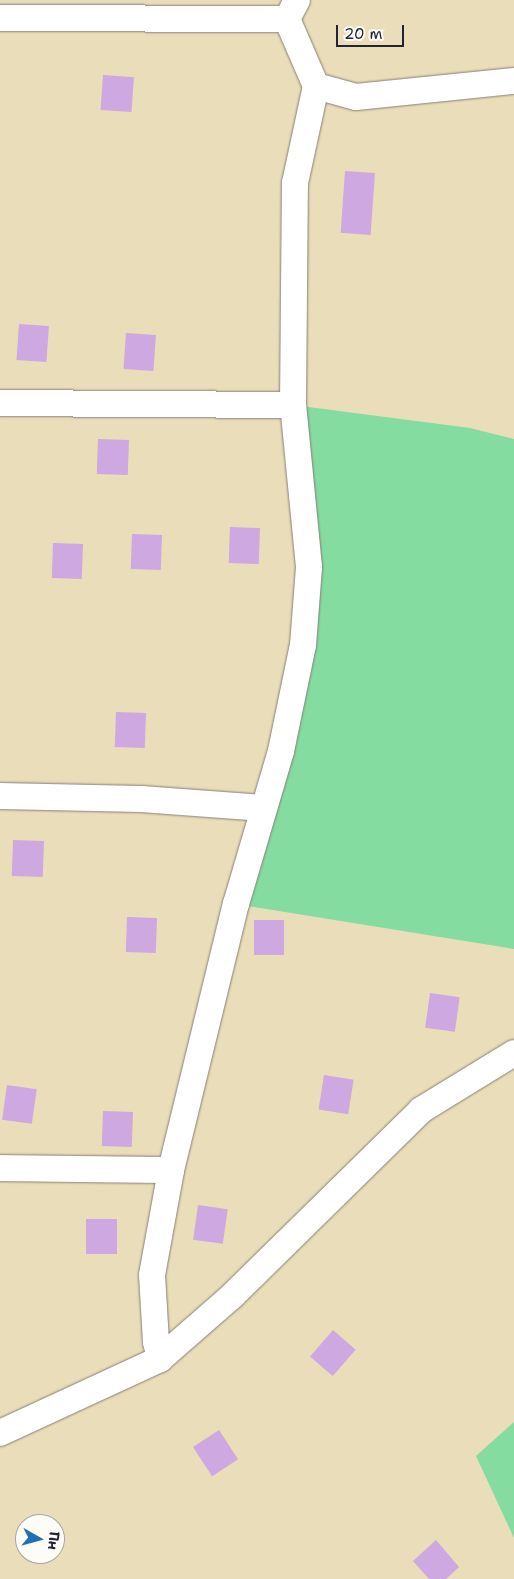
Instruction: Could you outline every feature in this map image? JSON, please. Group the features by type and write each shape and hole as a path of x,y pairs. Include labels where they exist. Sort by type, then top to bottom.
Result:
{"street":[{"path":"0,18 292,9 316,86 295,183 293,405 308,567 304,645 281,751 236,904 171,1170 152,1275 156,1342 160,1359"},
{"path":"316,86 356,97 514,81"},
{"path":"0,403 293,405"},
{"path":"0,796 141,799 264,808"},
{"path":"0,1433 160,1359 232,1296 421,1110 514,1053"},
{"path":"0,1168 171,1170"}],"green space":[{"path":"293,405 470,428 514,439 514,949 236,904 303,645"},
{"path":"514,1422 514,1538 476,1456"}],"building":[{"path":"103,75 134,77 131,112 101,110"},
{"path":"345,171 375,173 371,235 341,233"},
{"path":"19,324 49,326 46,362 16,360"},
{"path":"126,333 156,335 153,371 123,369"},
{"path":"98,439 129,440 128,475 97,474"},
{"path":"230,527 260,528 259,564 229,563"},
{"path":"132,534 162,535 161,570 131,569"},
{"path":"53,543 83,544 82,579 52,578"},
{"path":"116,712 146,713 145,748 115,747"},
{"path":"13,840 44,841 43,877 12,876"},
{"path":"127,917 157,918 156,953 126,952"},
{"path":"254,920 284,920 284,955 254,955"},
{"path":"430,993 460,997 455,1032 425,1028"},
{"path":"324,1075 354,1080 348,1114 319,1110"},
{"path":"7,1085 37,1089 32,1124 2,1120"},
{"path":"103,1111 133,1112 132,1147 102,1146"},
{"path":"198,1205 228,1209 223,1244 193,1240"},
{"path":"86,1219 117,1219 117,1254 86,1254"},
{"path":"333,1330 356,1350 333,1376 310,1356"},
{"path":"219,1430 238,1459 212,1476 193,1447"},
{"path":"436,1540 459,1567 446,1579 429,1579 413,1561"}]}
